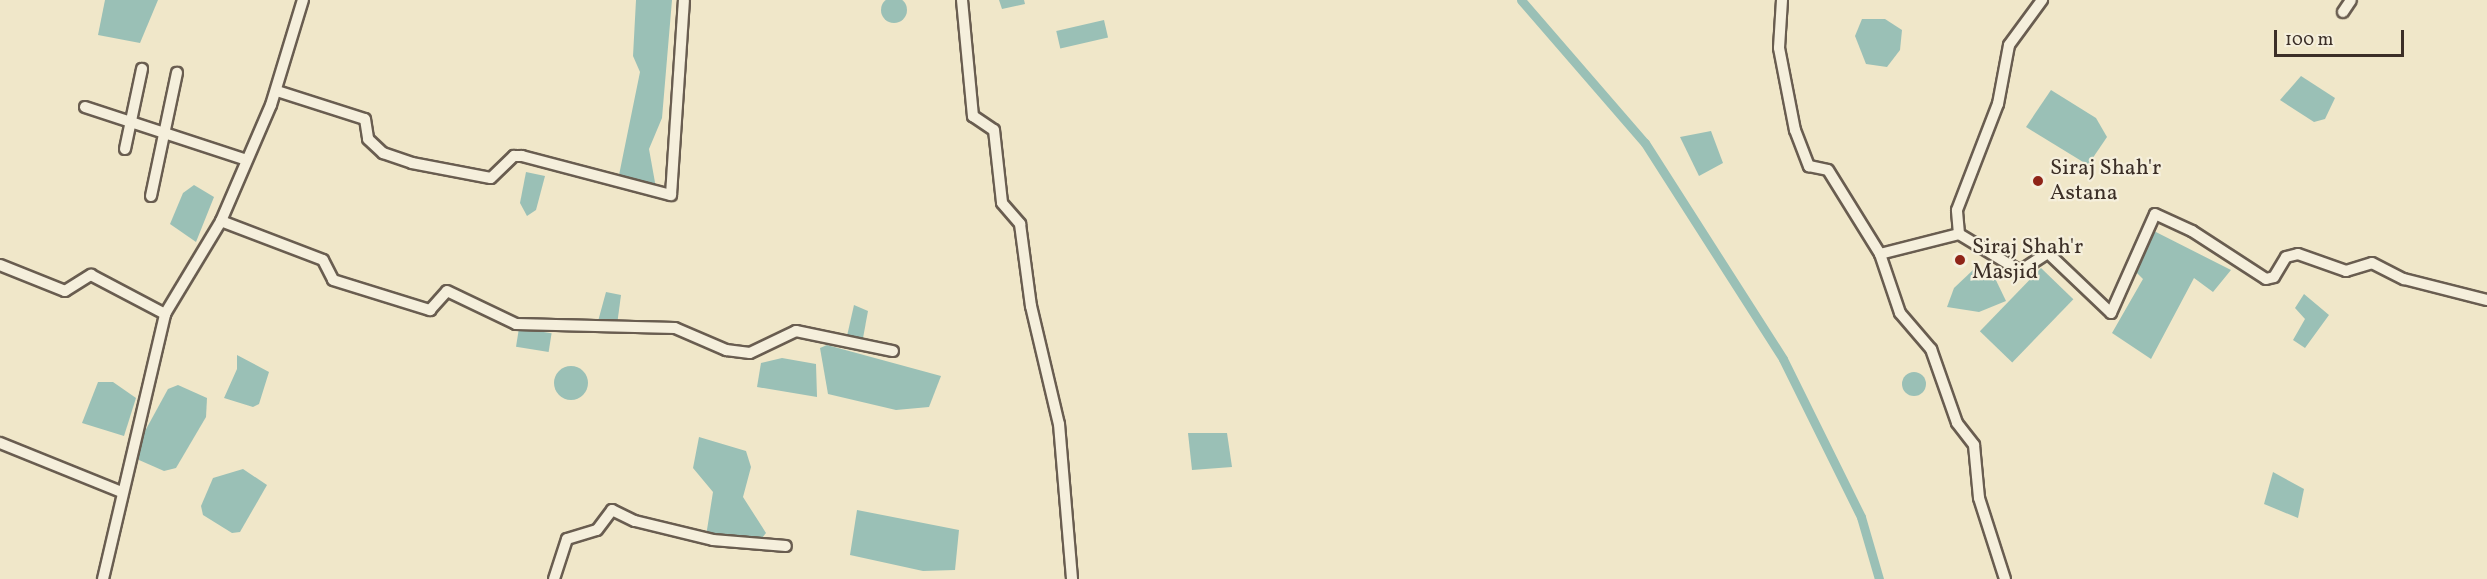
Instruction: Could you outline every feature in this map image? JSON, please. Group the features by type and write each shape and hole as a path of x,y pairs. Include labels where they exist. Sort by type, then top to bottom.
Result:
{"street":[{"path":"103,579 121,492 165,314 221,220 244,159 277,91 303,0"},
{"path":"277,91 365,119 368,139 383,153 412,163 491,178 514,156 522,156 671,195 684,0"},
{"path":"962,0 973,116 994,130 1002,203 1020,224 1031,306 1059,424 1072,579"},
{"path":"1782,0 1779,48 1795,130 1809,166 1828,170 1880,254 1900,313 1931,349 1957,423 1974,446 1979,498 2005,579"},
{"path":"1959,234 1957,210 1998,104 2009,45 2042,0"},
{"path":"2343,12 2351,0"},
{"path":"125,149 142,69"},
{"path":"151,196 168,130 177,73"},
{"path":"85,107 168,130 244,159"},
{"path":"1880,254 1959,234 2020,271 2048,253 2111,313 2155,214 2192,231 2266,279 2274,277 2286,257 2298,254 2346,271 2372,263 2404,279 2487,300"},
{"path":"221,220 323,260 333,280 430,310 447,291 516,324 675,328 738,352 761,349 796,331 893,351"},
{"path":"0,265 65,291 91,275 165,314"},
{"path":"0,443 121,492"},
{"path":"554,579 567,539 597,530 612,510 635,521 713,540 786,546"}],"water":[{"path":"894,-3 903,1 907,10 903,19 894,23 885,19 881,10 885,1"},
{"path":"105,0 158,0 140,43 98,35"},
{"path":"636,0 672,0 662,118 649,149 656,188 618,180 640,72 633,56"},
{"path":"999,0 1024,0 1025,4 1002,9"},
{"path":"1862,19 1885,19 1902,30 1900,50 1887,67 1866,64 1855,36"},
{"path":"1104,20 1108,38 1060,49 1056,31"},
{"path":"2301,76 2335,98 2325,119 2314,122 2280,100"},
{"path":"2051,90 2096,118 2107,137 2088,165 2026,127"},
{"path":"1711,131 1723,163 1699,176 1680,137"},
{"path":"526,172 545,176 536,210 527,216 520,203"},
{"path":"194,185 214,197 196,242 170,224 183,193"},
{"path":"2148,228 2231,270 2213,292 2194,278 2151,359 2112,333 2143,279 2134,270"},
{"path":"2041,268 2073,299 2012,363 1980,331"},
{"path":"1973,270 1993,274 2006,301 1979,312 1947,307 1954,288"},
{"path":"606,292 621,295 617,325 597,325"},
{"path":"2304,294 2329,315 2305,348 2293,340 2305,319 2295,308"},
{"path":"854,305 868,311 863,338 847,336"},
{"path":"519,328 552,333 549,352 516,347"},
{"path":"827,345 941,376 929,407 896,410 828,394 820,348"},
{"path":"237,355 269,372 259,404 253,407 224,398 237,369"},
{"path":"782,358 816,364 817,397 757,387 761,363"},
{"path":"571,366 583,371 588,383 583,395 571,400 559,395 554,383 559,371"},
{"path":"1914,372 1923,375 1926,384 1923,393 1914,396 1905,393 1902,384 1905,375"},
{"path":"98,382 113,382 136,398 124,436 82,423"},
{"path":"178,385 207,398 206,417 176,468 164,471 139,460 139,442 168,389"},
{"path":"1188,433 1227,433 1232,467 1192,470"},
{"path":"699,437 746,451 751,467 743,497 766,533 758,543 706,536 713,492 693,468"},
{"path":"243,469 267,485 240,532 232,533 203,515 201,506 213,478"},
{"path":"2273,472 2304,489 2298,518 2264,504"},
{"path":"857,510 959,530 955,570 923,571 850,555"}],"waterway":[{"path":"1521,0 1645,143 1783,359 1861,517 1879,579"}],"place":[{"name":"Siraj Shah'r Astana","path":"2038,181"},
{"name":"Siraj Shah'r Masjid","path":"1960,260"}]}
